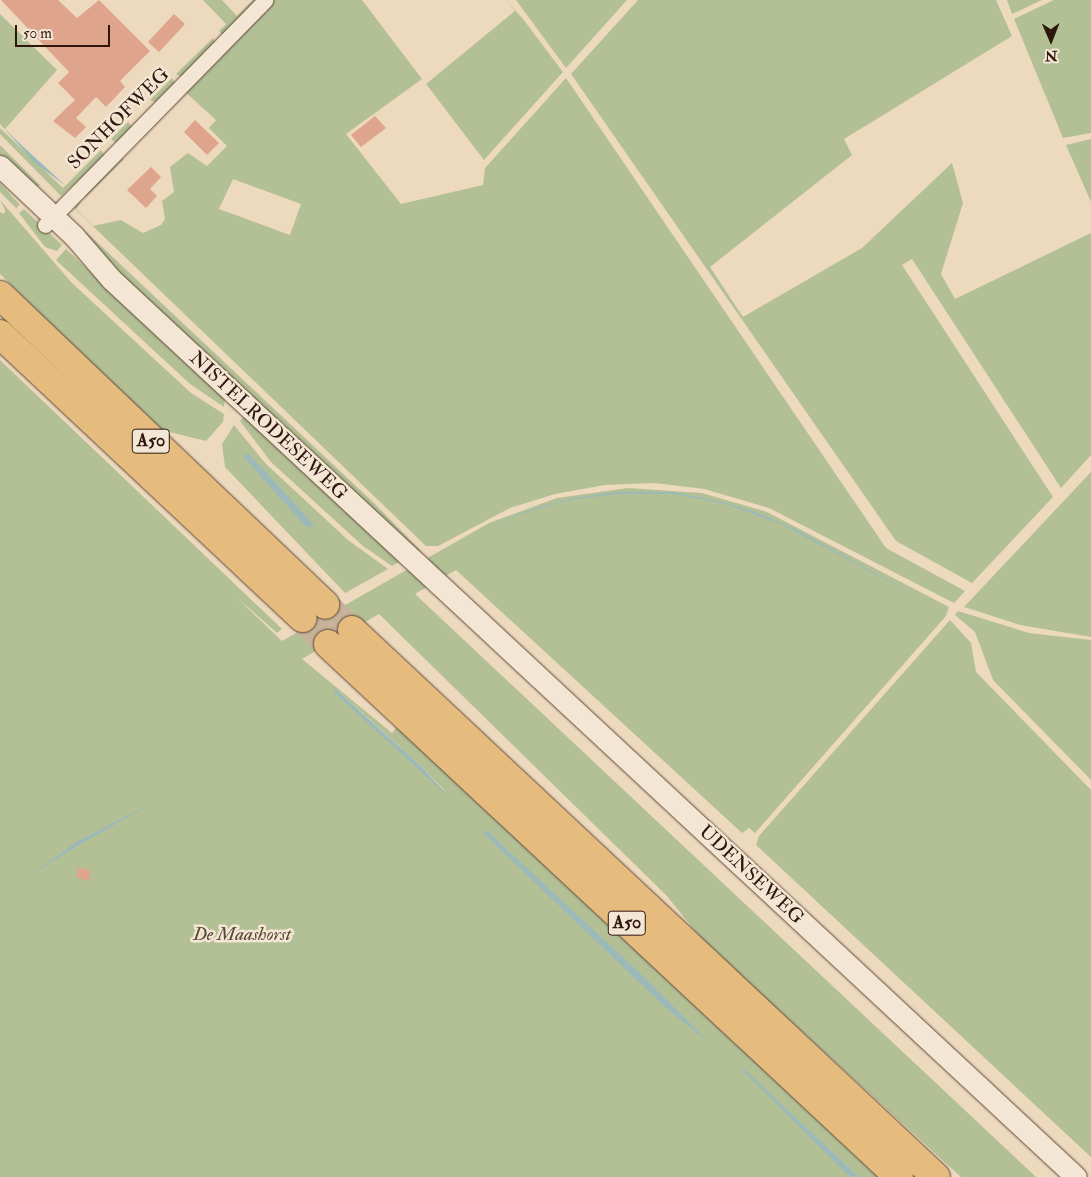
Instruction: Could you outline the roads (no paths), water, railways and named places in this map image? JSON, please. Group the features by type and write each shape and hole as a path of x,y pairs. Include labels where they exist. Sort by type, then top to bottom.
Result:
{"highway":[{"name":"A50","path":"0,295 325,605"},
{"name":"A50","path":"0,334 302,618"},
{"name":"A50","path":"352,630 936,1177"},
{"name":"A50","path":"328,644 899,1177"}],"street":[{"name":"SONHOFWEG","path":"49,220 265,0"},
{"name":"NISTELRODESEWEG","path":"0,166 96,272 111,279 426,573"},
{"name":"NISTELRODESEWEG","path":"0,178 49,220"},
{"name":"UDENSEWEG","path":"426,573 1076,1177"}],"water":[{"path":"0,124 16,140 66,186 35,163"},
{"path":"248,454 315,526 306,527 243,456"},
{"path":"616,492 674,492 727,503 755,512 797,530 935,606 783,525 726,504 673,494 616,494 569,500 520,514 444,552 520,513 569,499"},
{"path":"334,688 422,767 449,797 335,693"},
{"path":"155,802 77,846 32,874 78,841"},
{"path":"486,830 643,976 713,1046 666,1008 483,833"},
{"path":"741,1069 745,1070 859,1177 850,1177"}],"tunnel":[{"path":"325,605 352,630"},
{"path":"302,618 328,644"}],"park label":[{"name":"De Maashorst","path":"242,935"}]}
